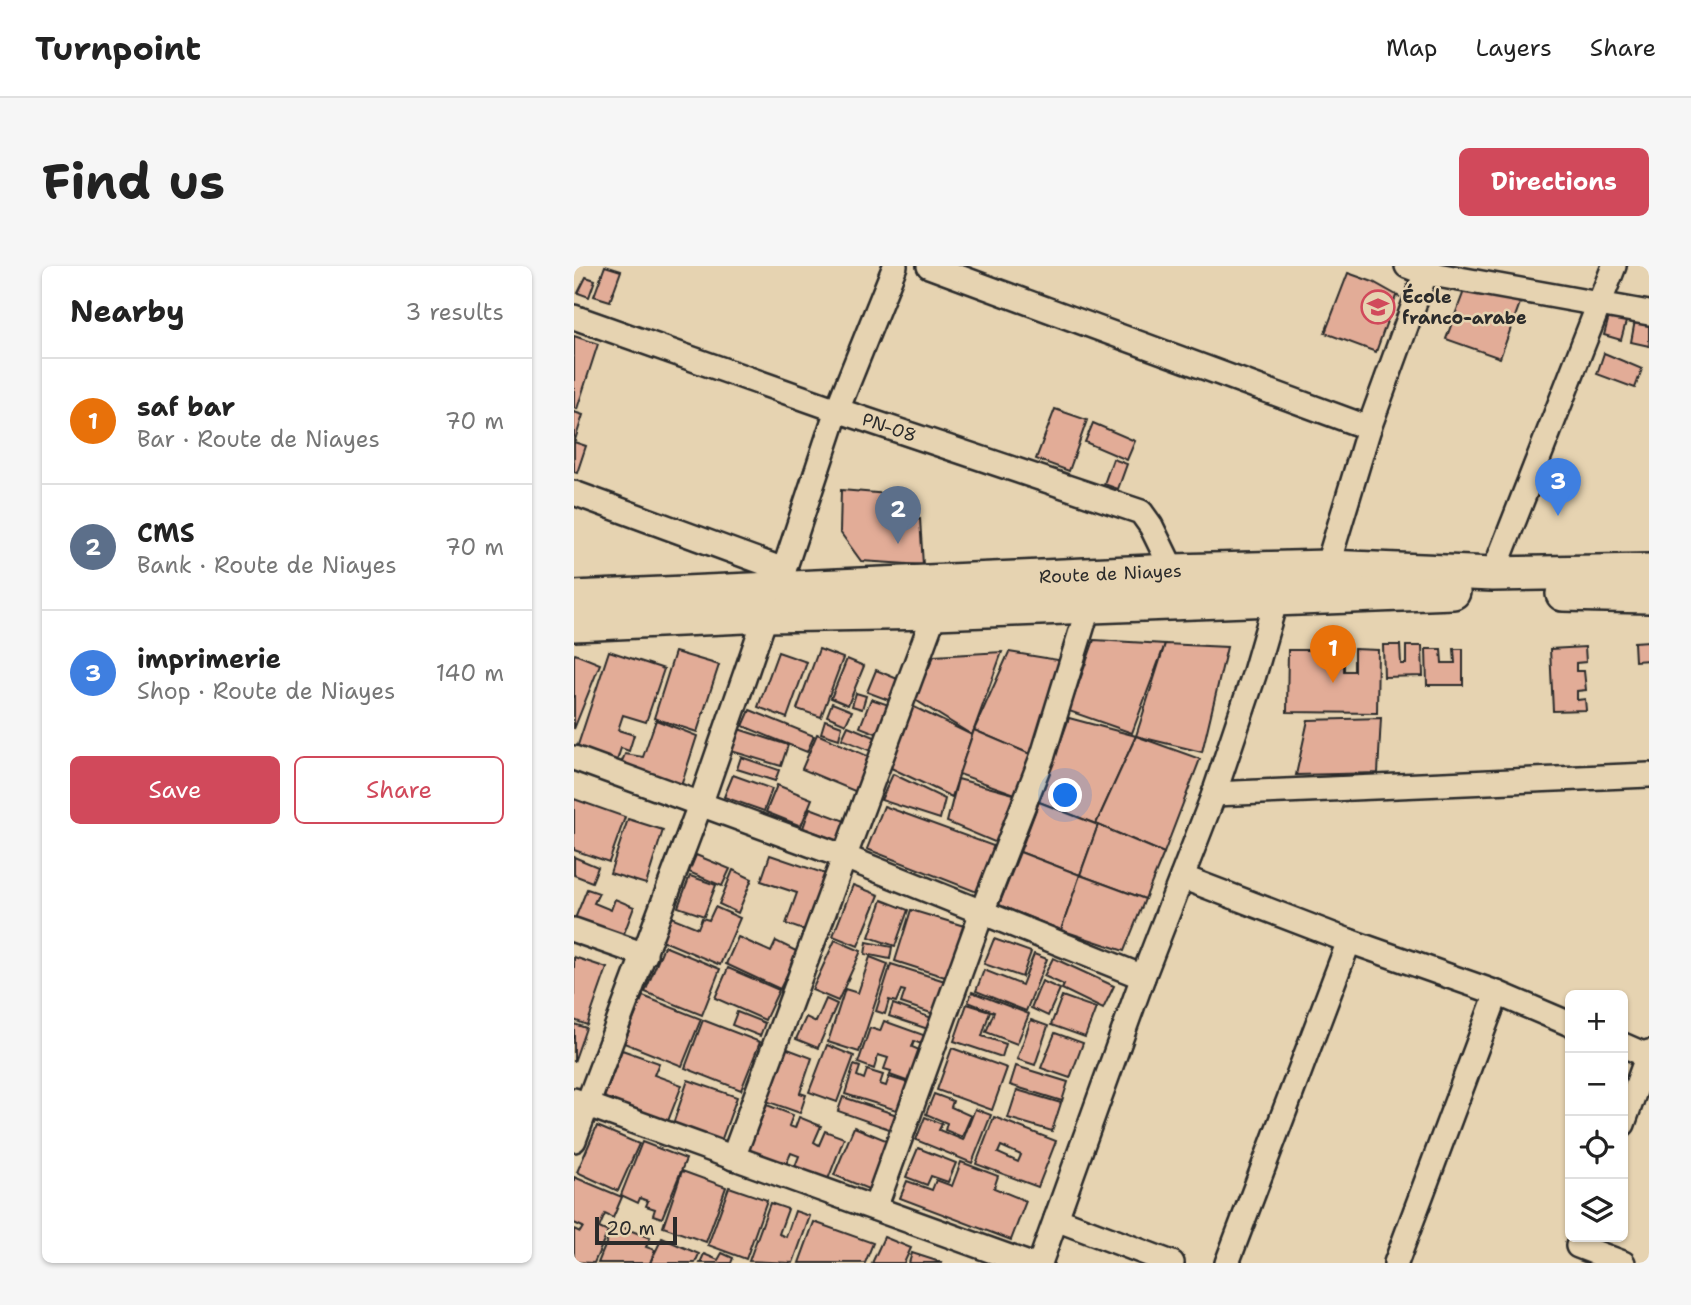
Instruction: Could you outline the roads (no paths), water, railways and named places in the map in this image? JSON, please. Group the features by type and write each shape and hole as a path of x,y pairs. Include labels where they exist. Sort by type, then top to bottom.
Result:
{"main road":[{"name":"Route de Niayes","path":"574,598 784,579 1327,567 1493,574 1649,571"},
{"name":"Route de Niayes","path":"574,624 766,615 935,612 1482,592 1649,596"}],"street":[{"path":"574,493 784,579 837,410 895,266"},
{"path":"929,266 1368,428"},
{"path":"1493,574 1614,266"},
{"path":"1327,567 1368,428 1420,268 1649,313"},
{"name":"PN-08","path":"574,317 837,410 1141,512 1151,526 1173,571"},
{"path":"1040,1263 1143,977 1213,794 1254,675 1276,599"},
{"path":"875,1209 982,912 1043,755 1089,605"},
{"path":"733,1158 935,612"},
{"path":"574,1140 580,1103 645,955 766,615"},
{"path":"574,758 845,857 1143,977"},
{"path":"1213,794 1649,775"},
{"path":"1182,877 1349,941 1497,993 1565,1022"},
{"path":"574,930 645,955"},
{"path":"1227,1263 1349,941"},
{"path":"1396,1263 1497,993"},
{"path":"1628,1047 1648,1054 1634,1114"},
{"path":"580,1103 1026,1263"},
{"path":"1056,1219 1172,1263"},
{"path":"1577,1249 1623,1263"}],"place":[{"name":"École franco-arabe","path":"1378,307"},
{"name":"imprimerie","path":"1558,516"},
{"name":"CMS","path":"898,544"},
{"name":"saf bar","path":"1333,683"}]}
